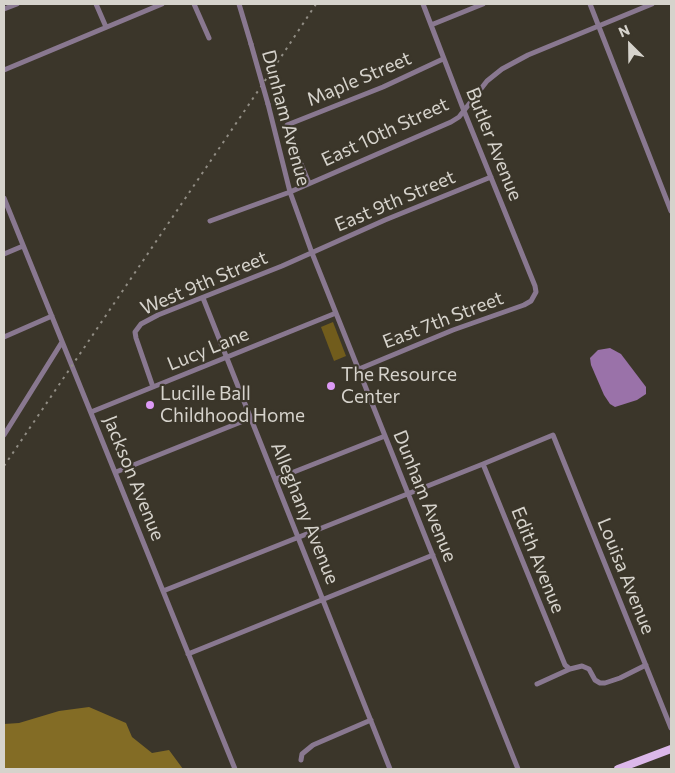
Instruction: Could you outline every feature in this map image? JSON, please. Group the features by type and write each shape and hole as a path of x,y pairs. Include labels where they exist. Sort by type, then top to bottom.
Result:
{"main road":[{"path":"618,769 671,749"}],"street":[{"path":"4,9 17,4"},
{"path":"96,4 106,27"},
{"path":"4,70 162,4"},
{"path":"194,4 209,38"},
{"name":"Dunham Avenue","path":"239,4 268,104 290,192 312,254 518,769"},
{"name":"Butler Avenue","path":"423,4 443,59 535,286 535,295"},
{"path":"431,25 483,4"},
{"path":"590,4 671,212"},
{"name":"East 10th Street","path":"210,221 290,192 451,122 459,117 487,81 502,69 528,55 652,4"},
{"name":"Maple Street","path":"309,183 287,125 383,87 443,59"},
{"name":"East 9th Street","path":"312,254 385,220 491,177"},
{"name":"Jackson Avenue","path":"4,198 235,769"},
{"path":"4,254 23,246"},
{"name":"West 9th Street","path":"153,387 136,338 137,329 141,324 158,315 312,254"},
{"name":"East 7th Street","path":"359,369 453,330 524,305 535,295"},
{"name":"Alleghany Avenue","path":"203,298 390,769"},
{"name":"Lucy Lane","path":"91,412 336,313"},
{"path":"4,337 52,316"},
{"path":"4,435 62,342"},
{"path":"116,472 251,418"},
{"name":"Louisa Avenue","path":"483,464 553,435 671,728"},
{"path":"276,479 385,436"},
{"path":"163,591 483,464"},
{"name":"Edith Avenue","path":"483,464 568,668"},
{"path":"188,654 433,555"},
{"path":"537,684 568,668 582,666 589,669 595,680 605,683 646,665"},
{"path":"300,760 302,754 313,745 371,720"}],"shaded area":[{"path":"333,322 346,356 334,361 321,327"},
{"path":"610,348 621,354 646,387 646,394 637,400 615,407 610,404 604,395 591,365 590,358 598,350"},
{"path":"89,707 126,723 132,737 152,753 169,750 183,769 4,769 4,724 19,723 59,711"}],"railway":[{"path":"4,466 316,4"}],"place":[{"name":"The Resource Center","path":"331,386"},
{"name":"Lucille Ball Childhood Home","path":"150,405"}]}
